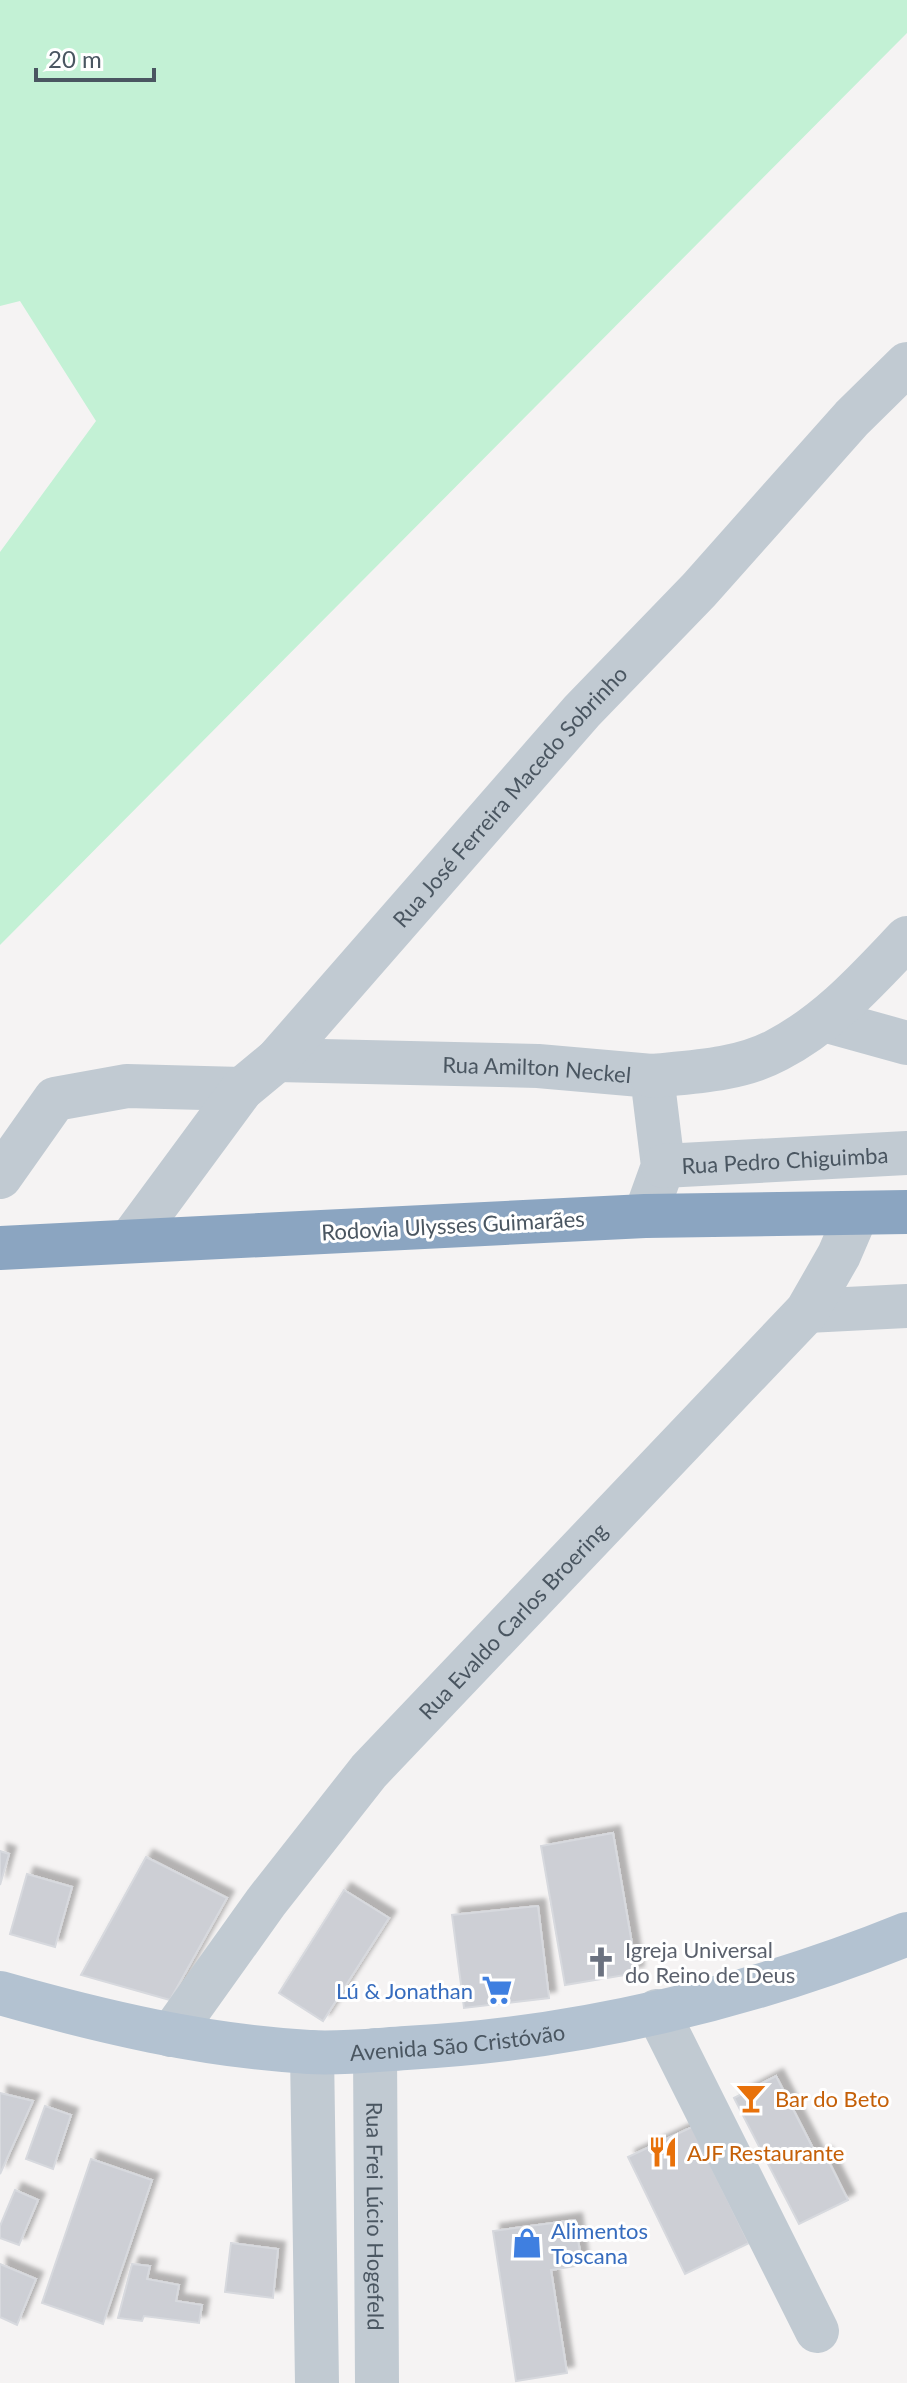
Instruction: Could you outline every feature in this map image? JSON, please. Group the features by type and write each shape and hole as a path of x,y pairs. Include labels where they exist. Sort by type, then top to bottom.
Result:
{"highway":[{"name":"Rodovia Ulysses Guimarães","path":"0,1248 645,1216 907,1212"}],"main road":[{"name":"Avenida São Cristóvão","path":"0,1993 88,2018 171,2035 312,2052 471,2045 657,2011 770,1985 907,1934"}],"street":[{"name":"Rua José Ferreira Macedo Sobrinho","path":"130,1241 242,1089 277,1060 582,711 699,590 852,418 907,364"},
{"path":"652,1076 741,1063 777,1050 824,1020 907,938"},
{"path":"824,1020 907,1043"},
{"name":"Rua Amilton Neckel","path":"277,1060 538,1066 652,1076 663,1166 645,1216"},
{"path":"0,1177 55,1099 127,1086 242,1089"},
{"name":"Rua Pedro Chiguimba","path":"663,1166 907,1153"},
{"name":"Rua Evaldo Carlos Broering","path":"171,2035 276,1889 369,1771 807,1311 839,1255 857,1213"},
{"path":"807,1311 907,1306"},
{"path":"657,2011 817,2331"},
{"name":"Rua Frei Lúcio Hogefeld","path":"375,2050 377,2383"},
{"path":"312,2052 317,2383"}],"green space":[{"path":"0,0 907,0 907,33 0,945 0,552 96,421 20,301 0,306"}],"building":[{"path":"613,1833 637,1973 565,1985 541,1846"},
{"path":"0,1851 9,1854 0,1885"},
{"path":"146,1857 227,1898 170,2000 81,1975"},
{"path":"27,1874 72,1887 55,1947 10,1934"},
{"path":"344,1890 389,1918 323,2021 279,1993"},
{"path":"538,1906 549,1998 464,2008 452,1915"},
{"path":"776,2076 818,2158 825,2154 848,2200 799,2224 734,2098"},
{"path":"0,2093 33,2101 0,2174"},
{"path":"45,2106 71,2115 53,2169 26,2159"},
{"path":"692,2127 749,2243 685,2274 628,2157"},
{"path":"91,2159 152,2180 103,2324 42,2303"},
{"path":"15,2190 38,2200 19,2245 0,2238 0,2226"},
{"path":"575,2220 582,2265 551,2270 567,2373 516,2381 493,2231"},
{"path":"231,2243 278,2249 273,2298 225,2292"},
{"path":"0,2264 36,2279 17,2325 0,2317"},
{"path":"132,2264 150,2266 147,2279 179,2285 176,2301 202,2305 199,2323 144,2316 142,2321 118,2318"}],"place":[{"name":"Igreja Universal do Reino de Deus","path":"601,1962"},
{"name":"Lú & Jonathan","path":"497,1990"},
{"name":"Bar do Beto","path":"751,2098"},
{"name":"AJF Restaurante","path":"663,2152"},
{"name":"Alimentos Toscana","path":"527,2243"}]}
